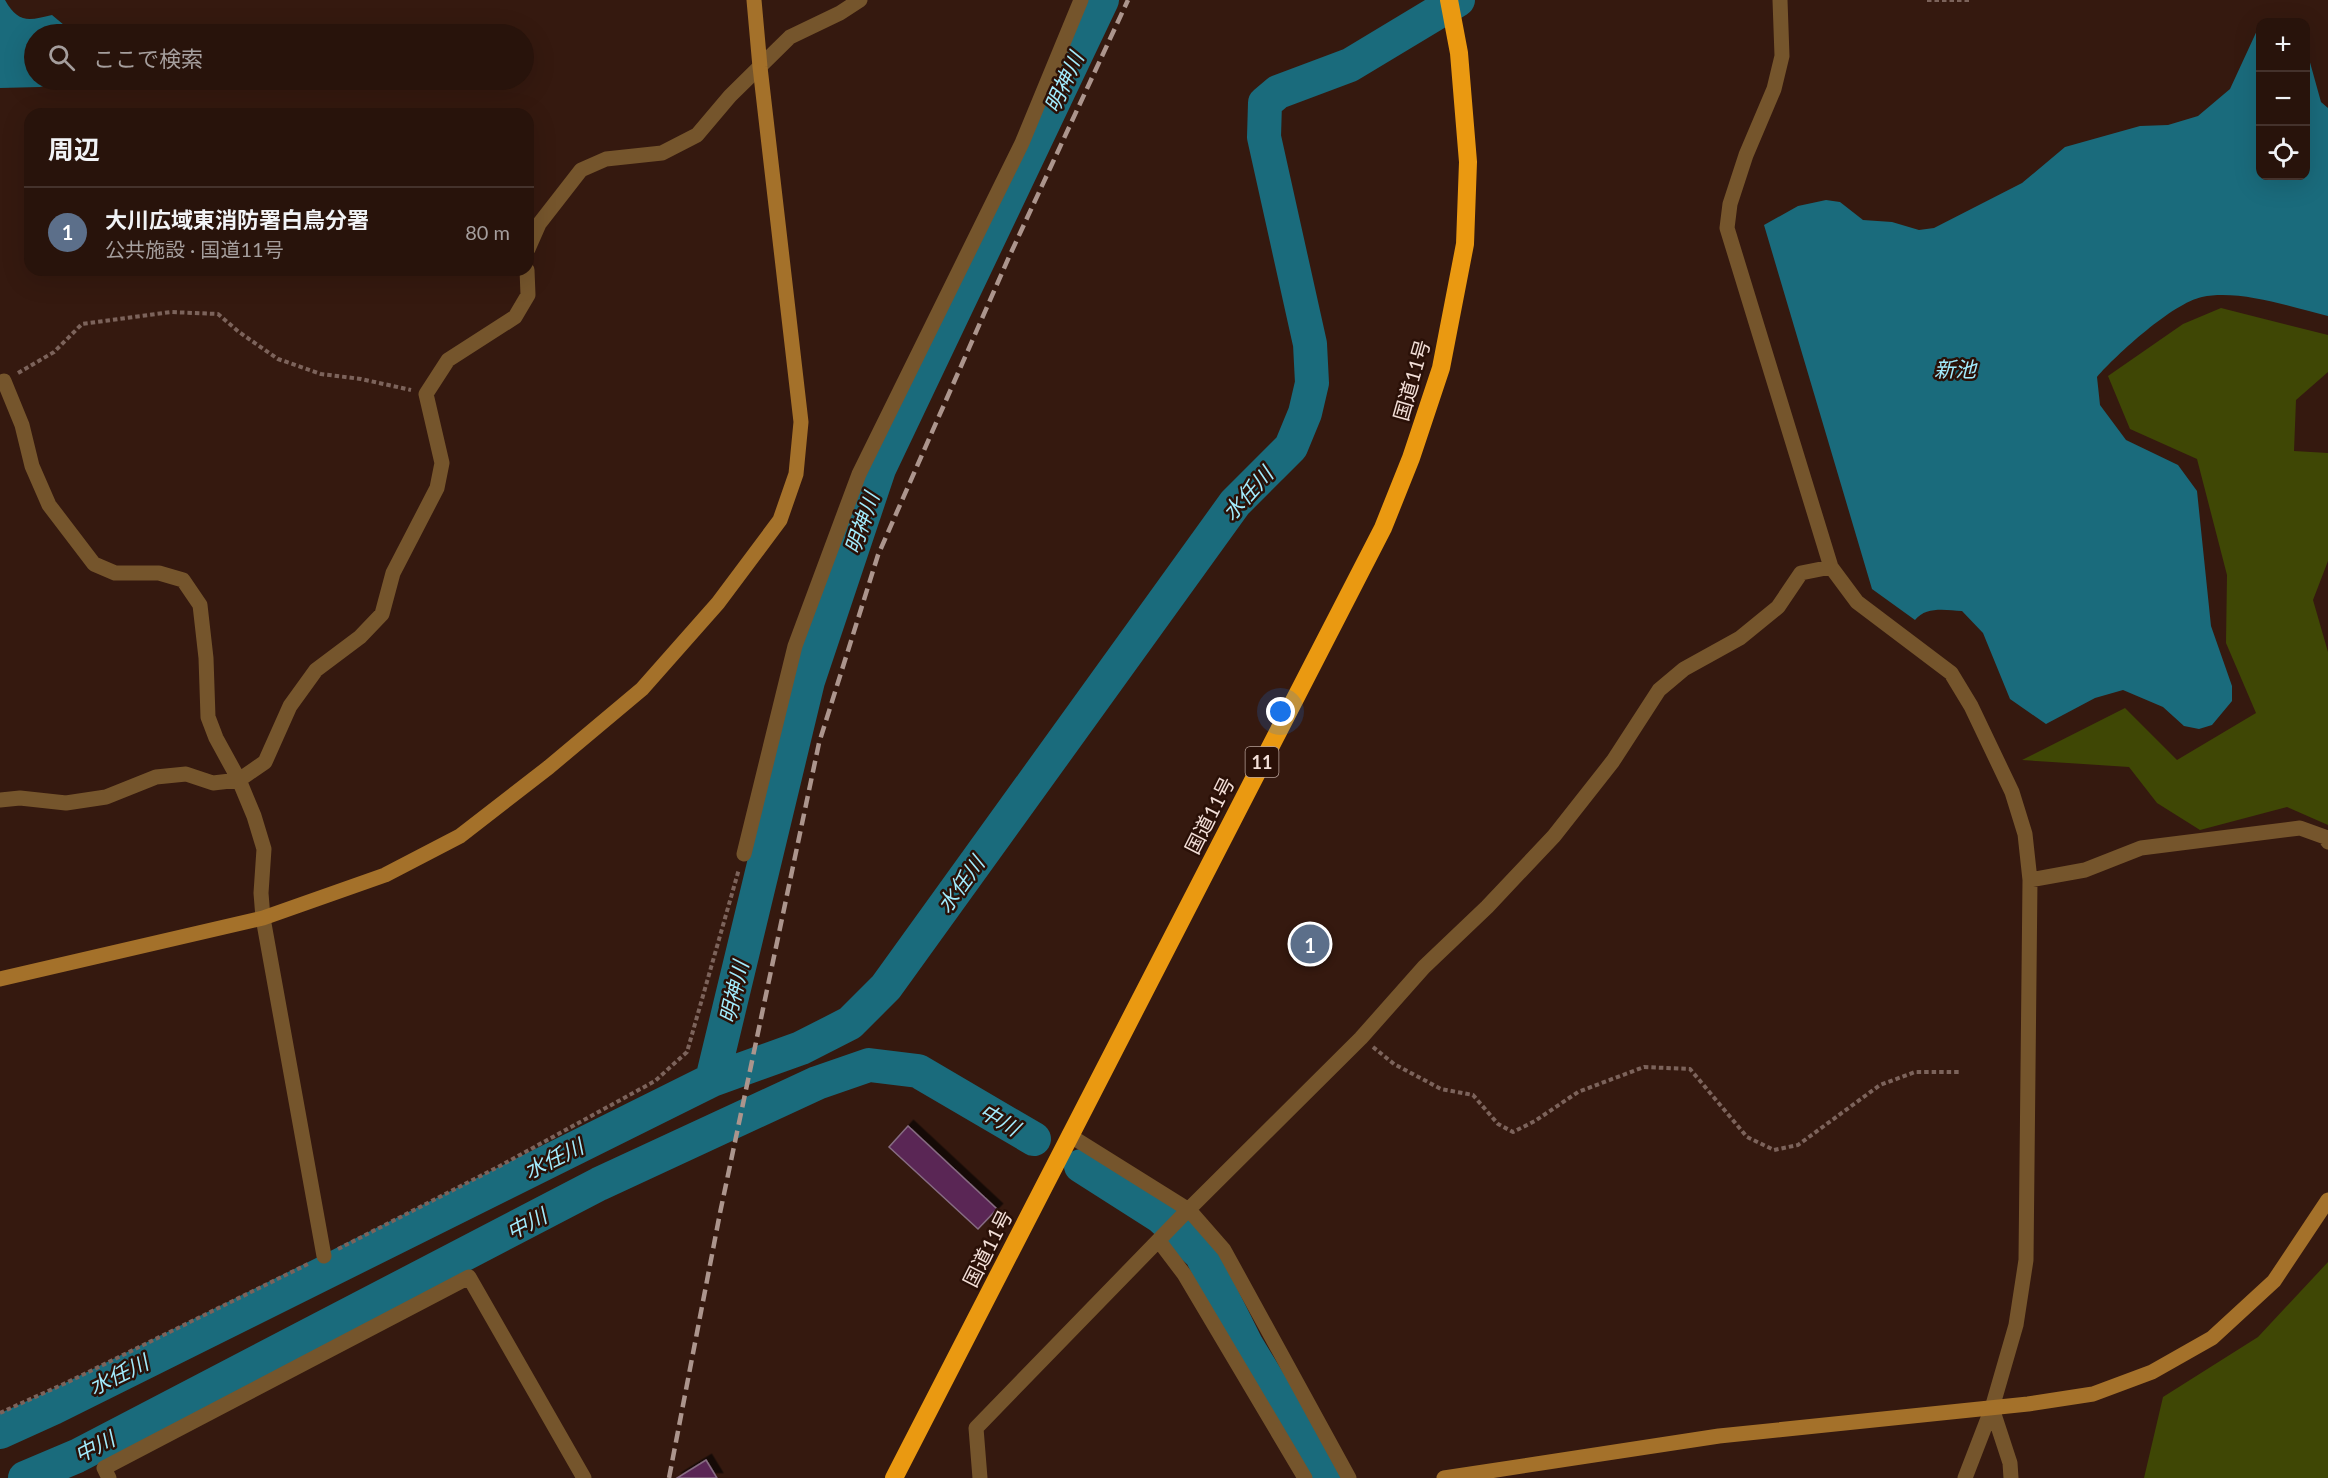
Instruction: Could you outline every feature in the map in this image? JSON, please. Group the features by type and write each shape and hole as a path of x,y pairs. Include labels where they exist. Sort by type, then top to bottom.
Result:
{"highway":[{"name":"国道11号","path":"897,1477 1069,1135 1383,528 1411,458 1441,368 1465,243 1468,162 1459,53 1449,0"}],"street":[{"path":"0,979 263,918 385,875 460,836 549,767 642,689 718,603 780,520 796,474 801,422 754,0"},
{"path":"534,235 539,224 581,170 606,159 662,153 697,135 730,96 790,37 840,13 860,0"},
{"path":"744,854 795,646 859,474 1022,143 1081,0"},
{"path":"1780,0 1782,56 1773,89 1746,155 1730,204 1728,228 1831,567 1857,602 1951,673 1971,706 2012,792 2025,834 2030,880 2026,1260 2016,1325 1992,1408 1965,1478"},
{"path":"0,800 20,798 66,803 106,797 156,777 186,774 213,783 239,780 265,762 290,706 316,670 360,637 382,614 393,573 437,488 442,463 426,394 448,360 515,317 528,295 527,276"},
{"path":"4,381 22,425 32,466 49,505 93,564 115,573 159,573 183,580 200,605 206,658 208,717 216,738 239,780 254,816 264,849 261,893 263,918 324,1256"},
{"path":"980,1478 976,1428 1361,1038 1424,967 1487,907 1554,836 1613,762 1659,690 1684,669 1740,638 1778,607 1801,573 1831,567"},
{"path":"2030,880 2085,870 2141,848 2153,846 2300,828 2325,837 2328,842"},
{"path":"1069,1135 1186,1213 1224,1250 1348,1478"},
{"path":"1444,1478 1719,1436 1992,1408 2093,1394 2152,1372 2212,1338 2274,1281 2328,1200"},
{"path":"1159,1241 1184,1274 1305,1478"},
{"path":"109,1478 104,1468 469,1277 584,1478"},
{"path":"1992,1408 2010,1463 2011,1478"}],"path":[{"path":"1928,0 1972,0"},
{"path":"4,381 54,352 82,324 171,312 218,314 239,332 278,358 321,374 361,379 426,394"},
{"path":"0,1413 324,1256 498,1167 655,1081 687,1052 744,854"},
{"path":"1361,1038 1394,1064 1441,1089 1473,1095 1498,1124 1513,1132 1535,1121 1578,1092 1644,1067 1690,1069 1747,1137 1774,1150 1798,1145 1880,1085 1915,1072 1961,1072"}],"green space":[{"path":"2221,308 2328,335 2328,372 2296,400 2294,451 2328,453 2328,561 2313,600 2328,652 2328,825 2287,807 2200,830 2157,803 2129,767 2022,760 2125,708 2177,760 2256,713 2226,643 2227,575 2197,459 2130,429 2108,376 2183,324"},
{"path":"2328,1262 2328,1478 2144,1478 2163,1397 2258,1337"}],"water":[{"path":"0,0 5,0 14,13 24,18 52,15 63,24 24,24 24,87 0,88"},
{"name":"新池","path":"2256,33 2256,180 2310,180 2310,62 2321,102 2328,108 2328,316 2249,297 2217,295 2202,297 2190,301 2161,319 2131,343 2097,377 2100,405 2126,440 2178,465 2197,491 2211,626 2232,686 2232,701 2212,725 2199,729 2184,726 2163,707 2123,690 2095,698 2046,724 2010,699 1983,633 1962,611 1930,611 1915,620 1872,589 1764,225 1798,206 1826,200 1840,202 1863,220 1892,222 1919,230 1934,228 2022,183 2065,147 2140,126 2168,125 2198,116 2230,89"}],"building":[{"path":"908,1126 997,1209 978,1229 889,1147"},
{"path":"706,1460 717,1478 677,1478"}],"waterway":[{"name":"明神川","path":"712,1080 808,681 879,469 1102,0"},
{"name":"水任川","path":"0,1432 53,1408 712,1080 801,1048 850,1023 886,987 1235,503 1291,447 1305,413 1312,383 1310,344 1264,137 1265,103 1278,92 1350,65 1458,0"},
{"name":"中川","path":"25,1478 77,1456 599,1184 817,1083 869,1065 918,1071 1034,1139"},
{"name":"中川","path":"1081,1166 1161,1217 1201,1254 1247,1346 1328,1478"}],"railway":[{"path":"669,1478 720,1213 819,743 878,555 1009,257 1128,0"}],"place":[{"name":"大川広域東消防署白鳥分署","path":"1310,944"}]}
